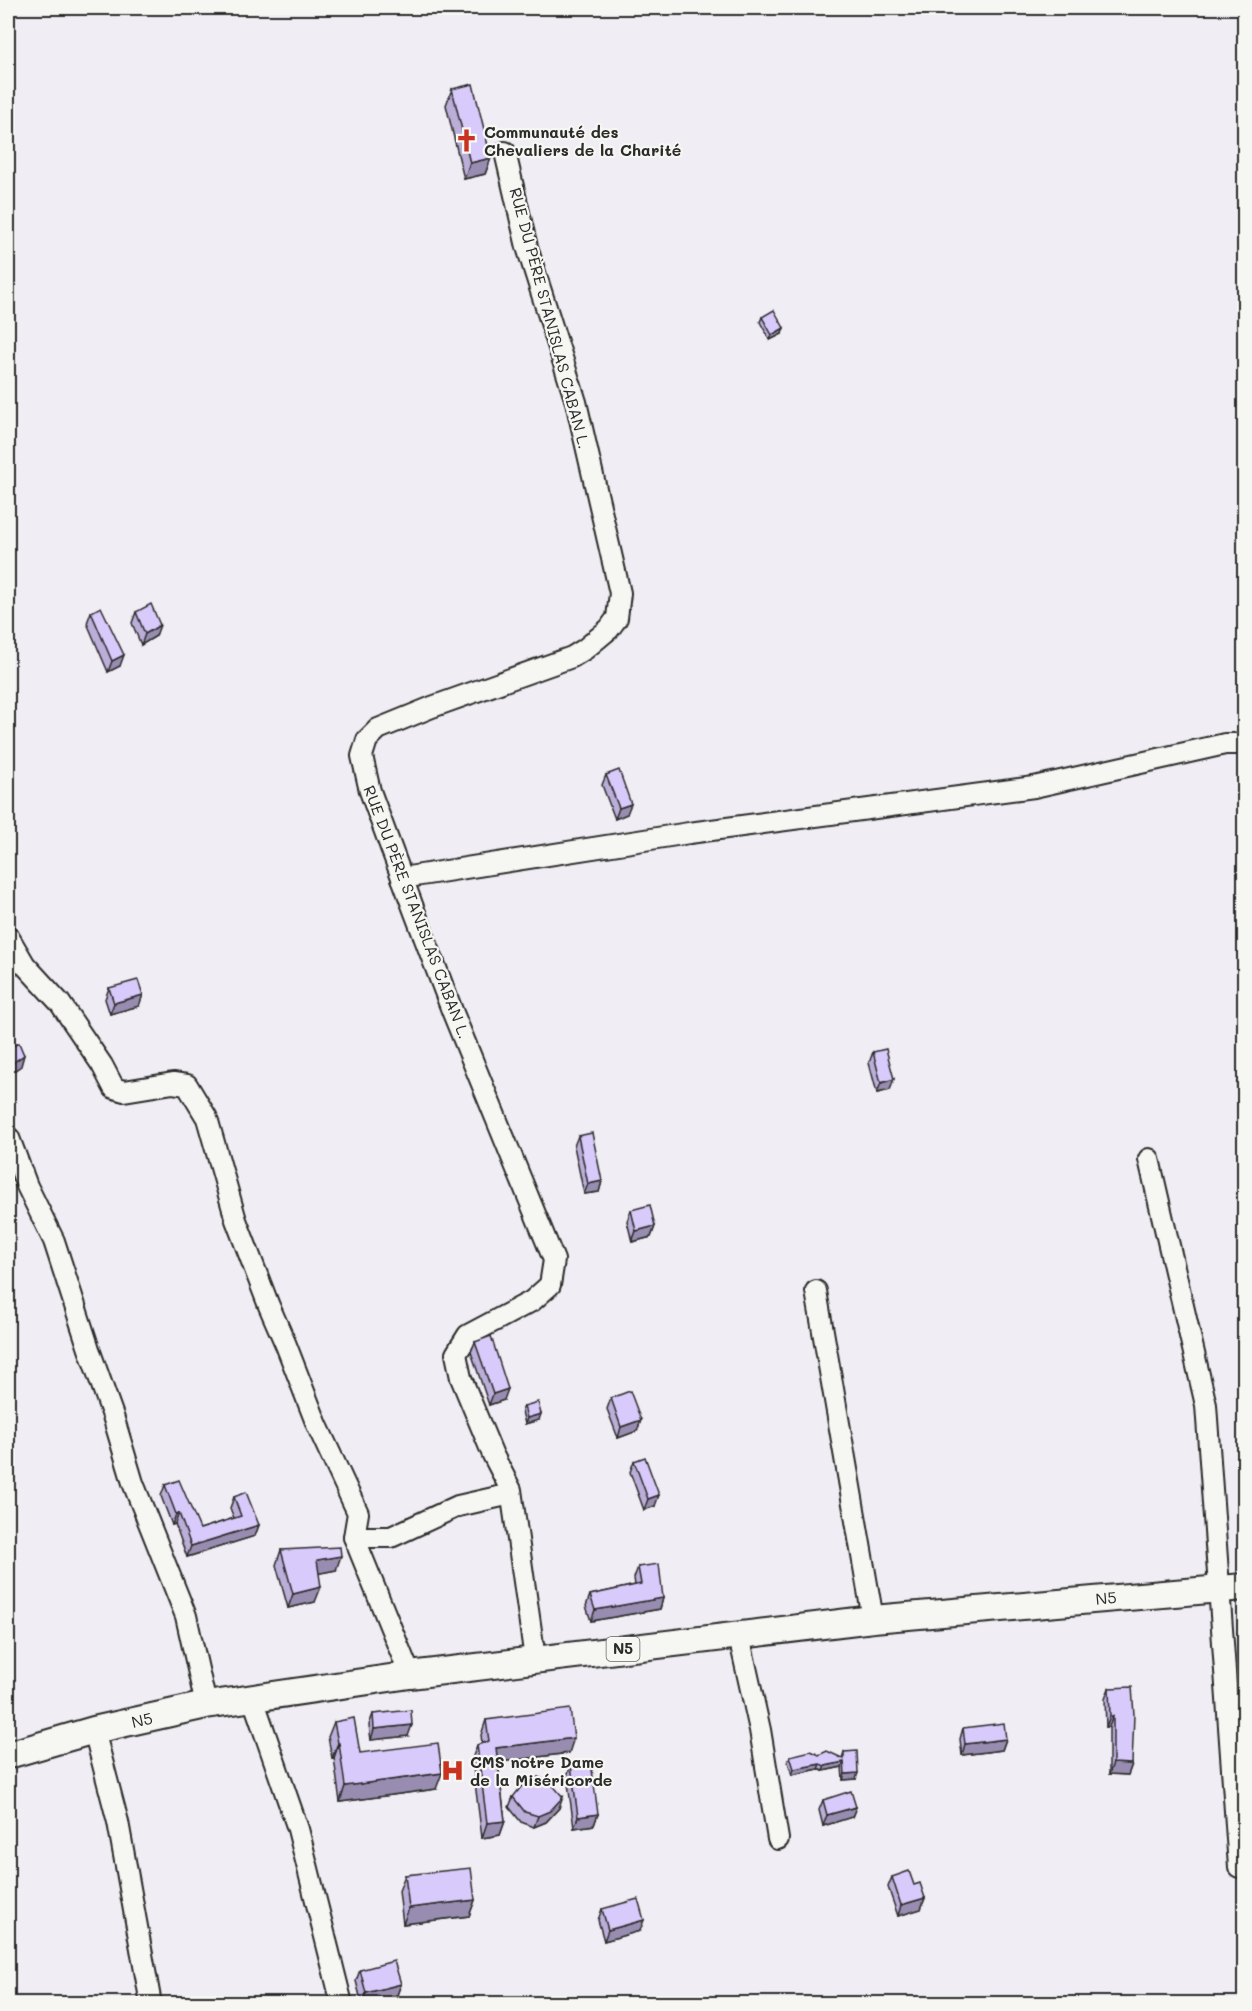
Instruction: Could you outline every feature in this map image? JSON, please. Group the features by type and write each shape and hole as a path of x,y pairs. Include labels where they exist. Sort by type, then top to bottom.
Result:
{"main road":[{"name":"N5","path":"8,1755 94,1730 206,1706 410,1675 873,1619 1245,1587"}],"street":[{"name":"RUE DU PÈRE STANISLAS CABAN L.","path":"505,152 527,247 576,402 620,593 617,618 597,641 572,657 432,707 378,729 364,746 363,765 370,791 453,1013 555,1260 550,1285 532,1301 468,1335 456,1354 461,1378 493,1455 511,1490 535,1659"},
{"path":"402,878 689,833 1034,787 1225,744 1245,744"},
{"path":"8,936 25,965 60,1003 102,1065 114,1088 124,1091 173,1083 188,1085 207,1118 236,1220 317,1425 358,1512 354,1537 410,1675"},
{"path":"9,1138 27,1186 54,1241 89,1349 114,1416 134,1483 186,1616 206,1706"},
{"path":"1149,1159 1206,1406 1239,1867"},
{"path":"816,1291 873,1619"},
{"path":"354,1537 391,1537 458,1506 511,1494"},
{"path":"739,1636 760,1730 778,1839"},
{"path":"253,1700 298,1829 342,2004"},
{"path":"94,1730 118,1822 151,2004"}],"building":[{"path":"473,84 491,158 470,163 452,89"},
{"path":"774,310 784,328 772,335 762,317"},
{"path":"151,604 160,625 145,634 136,612"},
{"path":"101,607 124,655 112,661 91,612"},
{"path":"619,770 631,804 619,808 606,775"},
{"path":"138,980 143,995 114,1003 109,988"},
{"path":"19,1043 24,1055 8,1066 8,1048"},
{"path":"886,1049 894,1079 881,1083 873,1052"},
{"path":"1241,1074 1245,1074 1245,1092 1242,1092"},
{"path":"592,1133 602,1181 588,1184 578,1136"},
{"path":"650,1205 655,1226 636,1231 631,1210"},
{"path":"491,1336 508,1389 493,1394 475,1342"},
{"path":"630,1391 641,1420 621,1427 611,1398"},
{"path":"538,1402 541,1414 527,1418 524,1406"},
{"path":"645,1457 659,1495 648,1499 634,1461"},
{"path":"179,1480 200,1529 241,1516 234,1497 246,1492 259,1525 191,1546 179,1513 176,1514 165,1485"},
{"path":"340,1547 341,1556 317,1560 321,1587 293,1594 281,1550"},
{"path":"659,1564 663,1598 595,1610 590,1595 641,1584 638,1567"},
{"path":"1132,1687 1134,1715 1132,1764 1113,1763 1113,1716 1110,1716 1109,1688"},
{"path":"570,1709 574,1738 496,1748 505,1821 487,1823 477,1745 489,1741 486,1720"},
{"path":"411,1710 412,1725 374,1729 373,1714"},
{"path":"354,1718 360,1753 438,1743 442,1773 345,1786 334,1722"},
{"path":"1004,1723 1006,1739 965,1744 963,1728"},
{"path":"811,1751 819,1755 827,1751 844,1759 844,1752 857,1751 858,1773 845,1774 844,1762 794,1769 790,1756"},
{"path":"591,1762 598,1814 578,1817 571,1765"},
{"path":"538,1777 550,1782 563,1797 550,1811 538,1816 525,1812 513,1797 525,1782"},
{"path":"851,1791 856,1807 827,1815 823,1800"},
{"path":"471,1868 475,1900 409,1908 405,1875"},
{"path":"909,1871 914,1885 920,1883 925,1898 901,1905 892,1877"},
{"path":"638,1899 644,1920 608,1930 602,1909"},
{"path":"394,1961 401,1984 366,1993 360,1970"}],"place":[{"name":"Communauté des Chevaliers de la Charité","path":"466,141"},
{"name":"CMS notre Dame de la Miséricorde","path":"452,1771"}]}
